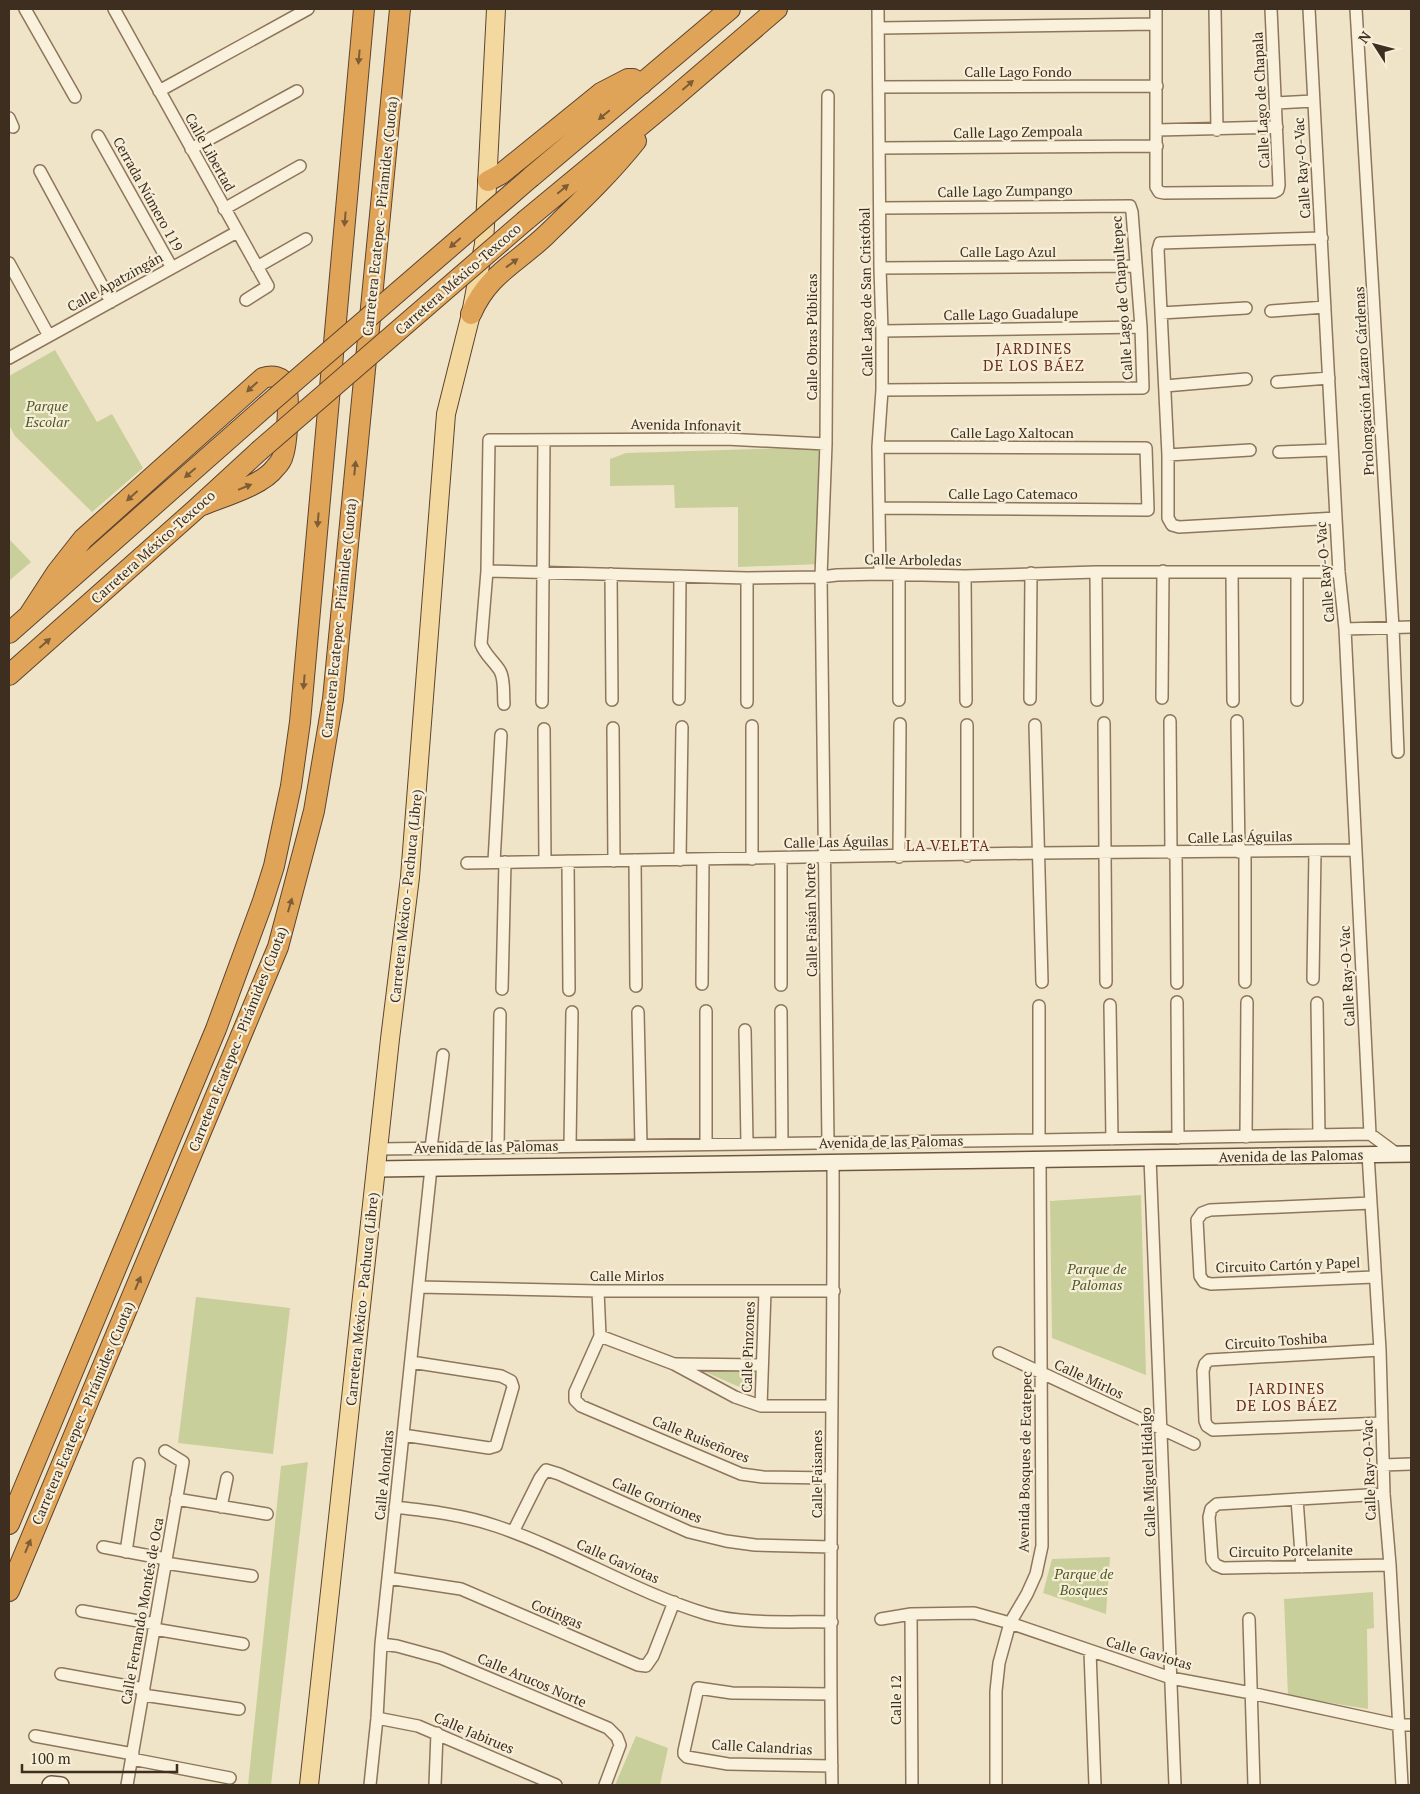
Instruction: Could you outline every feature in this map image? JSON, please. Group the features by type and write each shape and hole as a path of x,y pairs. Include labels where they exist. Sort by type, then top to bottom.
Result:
{"highway":[{"name":"Carretera Ecatepec - Pirámides (Cuota)","path":"9,1524 216,1029 274,866 291,786 300,722 364,9"},
{"name":"Carretera Ecatepec - Pirámides (Cuota)","path":"9,1591 278,947 314,811 333,699 400,9"},
{"path":"9,633 266,406 531,177 730,9"},
{"name":"Carretera México-Texcoco","path":"9,675 200,506 259,451 526,220 660,109 776,9"},
{"path":"488,181 501,174 591,100 611,86 628,79 633,79 642,84"},
{"path":"471,314 480,295 494,278 546,236 603,178 628,151 660,109"},
{"path":"29,615 57,572 83,540 263,378 272,376 281,379 287,390 287,438 284,454 280,462 270,474 259,482 200,506"}],"main road":[{"name":"Carretera México - Pachuca (Libre)","path":"309,1785 378,1149 410,877 446,414 471,314 484,244 496,9"},
{"name":"Avenida de las Palomas","path":"376,1169 1404,1154"}],"street":[{"path":"25,9 75,97"},
{"name":"Calle Libertad","path":"114,9 268,286 246,300"},
{"path":"159,91 308,9"},
{"name":"Calle Lago de San Cristóbal","path":"878,9 882,331 882,390 878,448 880,574"},
{"path":"1156,9 1157,146"},
{"path":"1215,9 1217,130"},
{"name":"Calle Lago de Chapala","path":"1157,146 1156,187 1160,192 1274,192 1278,190 1280,185 1271,9"},
{"name":"Calle Ray-O-Vac","path":"1309,9 1312,101 1322,238 1339,572 1345,630 1370,1134"},
{"name":"Prolongación Lázaro Cárdenas","path":"1356,9 1394,628 1398,752"},
{"path":"879,28 1156,24"},
{"name":"Calle Lago Fondo","path":"879,88 1156,86"},
{"path":"191,149 297,91"},
{"name":"Calle Obras Públicas","path":"821,577 826,444 828,96"},
{"path":"1276,103 1312,101"},
{"path":"1157,130 1277,127"},
{"name":"Cerrada Número 119","path":"98,136 172,268"},
{"name":"Calle Lago Zempoala","path":"879,148 1157,146"},
{"path":"224,209 300,166"},
{"path":"40,171 111,302"},
{"name":"Calle Lago Zumpango","path":"880,208 1130,206"},
{"name":"Calle Lago de Chapultepec","path":"882,390 1143,388 1141,327 1130,206"},
{"name":"Calle Apatzingán","path":"9,358 237,232"},
{"path":"1322,238 1160,243 1158,250 1168,455 1168,518 1172,525 1179,527 1336,518"},
{"path":"257,267 306,239"},
{"path":"9,263 49,336"},
{"name":"Calle Lago Azul","path":"880,268 1135,266"},
{"path":"1271,311 1325,307"},
{"path":"1161,313 1246,308"},
{"name":"Calle Lago Guadalupe","path":"882,331 1141,327"},
{"path":"1278,382 1329,378"},
{"path":"1165,386 1246,379"},
{"name":"Avenida Infonavit","path":"487,571 489,440 726,439 826,444"},
{"path":"542,702 544,440"},
{"name":"Calle Lago Xaltocan","path":"878,448 1146,448 1148,510"},
{"path":"1168,455 1250,450"},
{"path":"1279,452 1332,450"},
{"name":"Calle Lago Catemaco","path":"879,508 1148,510"},
{"name":"Calle Arboledas","path":"487,571 544,568 612,574 747,578 880,574 965,576 1163,571 1339,572"},
{"path":"487,571 481,644 483,650 500,671 504,704"},
{"path":"1162,698 1163,571"},
{"path":"1096,572 1097,700"},
{"path":"1232,572 1233,701"},
{"path":"1297,572 1297,700"},
{"path":"1030,699 1031,573"},
{"path":"612,574 612,700"},
{"path":"900,575 900,700"},
{"path":"679,699 680,576"},
{"path":"965,576 966,701"},
{"name":"Calle Faisán Norte","path":"821,577 828,1143"},
{"path":"747,578 747,702"},
{"path":"1345,630 1411,627"},
{"path":"1170,721 1177,983"},
{"path":"1237,721 1245,982"},
{"path":"1104,723 1106,982"},
{"path":"899,857 900,724"},
{"path":"967,725 967,856"},
{"path":"1035,725 1042,982"},
{"path":"752,726 752,859"},
{"path":"680,860 682,727"},
{"path":"613,728 614,861"},
{"path":"544,729 545,862"},
{"path":"501,735 499,862 502,989"},
{"name":"Calle Las Águilas","path":"466,863 967,856 1039,853 1105,854 1355,850"},
{"path":"1313,979 1315,851"},
{"path":"781,858 781,986"},
{"path":"702,859 702,984"},
{"path":"635,860 636,986"},
{"path":"568,861 569,990"},
{"path":"1177,1002 1178,1138"},
{"path":"1246,1137 1247,1002"},
{"path":"1317,1002 1319,1135"},
{"path":"1110,1005 1112,1139"},
{"path":"1039,1006 1039,1140"},
{"path":"706,1011 706,1144"},
{"path":"781,1011 782,1143"},
{"path":"570,1146 572,1012"},
{"path":"638,1012 640,1145"},
{"path":"498,1147 500,1014"},
{"path":"745,1030 746,1144"},
{"path":"431,1148 443,1055"},
{"name":"Avenida de las Palomas","path":"378,1149 1370,1134 1404,1154"},
{"name":"Calle Ray-O-Vac","path":"1368,1154 1374,1277 1380,1350 1384,1494 1405,1725 1402,1785"},
{"name":"Calle Miguel Hidalgo","path":"1150,1158 1175,1785"},
{"name":"Avenida Bosques de Ecatepec","path":"996,1785 996,1691 999,1663 1010,1622 1027,1594 1036,1574 1042,1546 1040,1160"},
{"name":"Calle Faisanes","path":"832,1785 833,1162"},
{"name":"Calle Alondras","path":"370,1785 377,1718 381,1644 431,1168"},
{"name":"Circuito Cartón y Papel","path":"1371,1203 1210,1210 1202,1212 1197,1220 1200,1276 1204,1282 1211,1284 1374,1277"},
{"name":"Calle Mirlos","path":"419,1286 598,1291 834,1290"},
{"path":"598,1291 600,1336 674,1364 735,1397 761,1406 832,1406"},
{"name":"Calle Pinzones","path":"761,1406 765,1291"},
{"name":"Calle Ruiseñores","path":"600,1336 575,1392 575,1400 581,1406 741,1474 763,1477 831,1478"},
{"name":"Circuito Toshiba","path":"1380,1350 1210,1360 1205,1364 1203,1371 1205,1421 1207,1426 1213,1430 1382,1423"},
{"name":"Calle Mirlos","path":"999,1353 1194,1444"},
{"path":"404,1435 489,1448 496,1446 513,1387 511,1381 501,1376 411,1362"},
{"path":"674,1364 762,1365"},
{"name":"Calle Fernando Montés de Oca","path":"127,1785 183,1462 164,1451"},
{"path":"126,1552 139,1464"},
{"path":"1383,1465 1411,1464"},
{"name":"Calle Gorriones","path":"513,1532 540,1478 546,1470 559,1474 689,1532 726,1541 755,1545 832,1547"},
{"path":"221,1506 226,1478"},
{"name":"Circuito Porcelanite","path":"1384,1494 1217,1504 1211,1509 1209,1516 1212,1560 1216,1565 1223,1568 1390,1565"},
{"path":"176,1499 267,1514"},
{"path":"1297,1500 1302,1567"},
{"name":"Calle Gaviotas","path":"396,1507 466,1517 513,1532 674,1602 709,1614 737,1620 832,1622"},
{"path":"103,1548 252,1576"},
{"name":"Cotingas","path":"388,1578 461,1589 638,1665 646,1666 653,1656 674,1602"},
{"path":"82,1611 243,1644"},
{"name":"Calle Gaviotas","path":"881,1619 911,1614 974,1613 1010,1622 1171,1678 1405,1725"},
{"name":"Calle 12","path":"911,1614 912,1785"},
{"path":"1250,1618 1254,1785"},
{"name":"Calle Arucos Norte","path":"381,1644 397,1646 441,1658 608,1728 617,1737 620,1745 605,1785"},
{"path":"1090,1651 1095,1785"},
{"path":"61,1674 143,1692 239,1709"},
{"name":"Calle Calandrias","path":"831,1694 732,1693 698,1688 684,1754 687,1757 728,1764 832,1766"},
{"name":"Calle Jabirues","path":"377,1718 418,1726 437,1733 556,1785"},
{"path":"436,1785 437,1733"},
{"path":"35,1736 230,1778"}],"green space":[{"name":"Parque Escolar","path":"55,350 97,422 112,414 143,468 92,512 15,436 9,425 9,376"},
{"path":"822,447 821,564 738,567 738,507 675,508 674,485 610,486 610,459 626,453"},
{"path":"9,539 31,562 9,581"},
{"name":"Parque de Palomas","path":"1141,1195 1146,1375 1052,1338 1050,1201"},
{"path":"196,1297 290,1308 273,1454 178,1443"},
{"path":"703,1371 755,1371 753,1393"},
{"path":"308,1462 271,1785 248,1785 281,1466"},
{"name":"Parque de Bosques","path":"1110,1557 1106,1614 1043,1593 1052,1559"},
{"path":"1373,1592 1374,1628 1367,1629 1368,1709 1288,1696 1284,1599"},
{"path":"636,1736 668,1748 660,1785 615,1785"}],"district":[{"name":"JARDINES DE LOS BÁEZ","path":"1034,358"},
{"name":"LA VELETA","path":"948,846"},
{"name":"JARDINES DE LOS BÁEZ","path":"1287,1398"}]}
